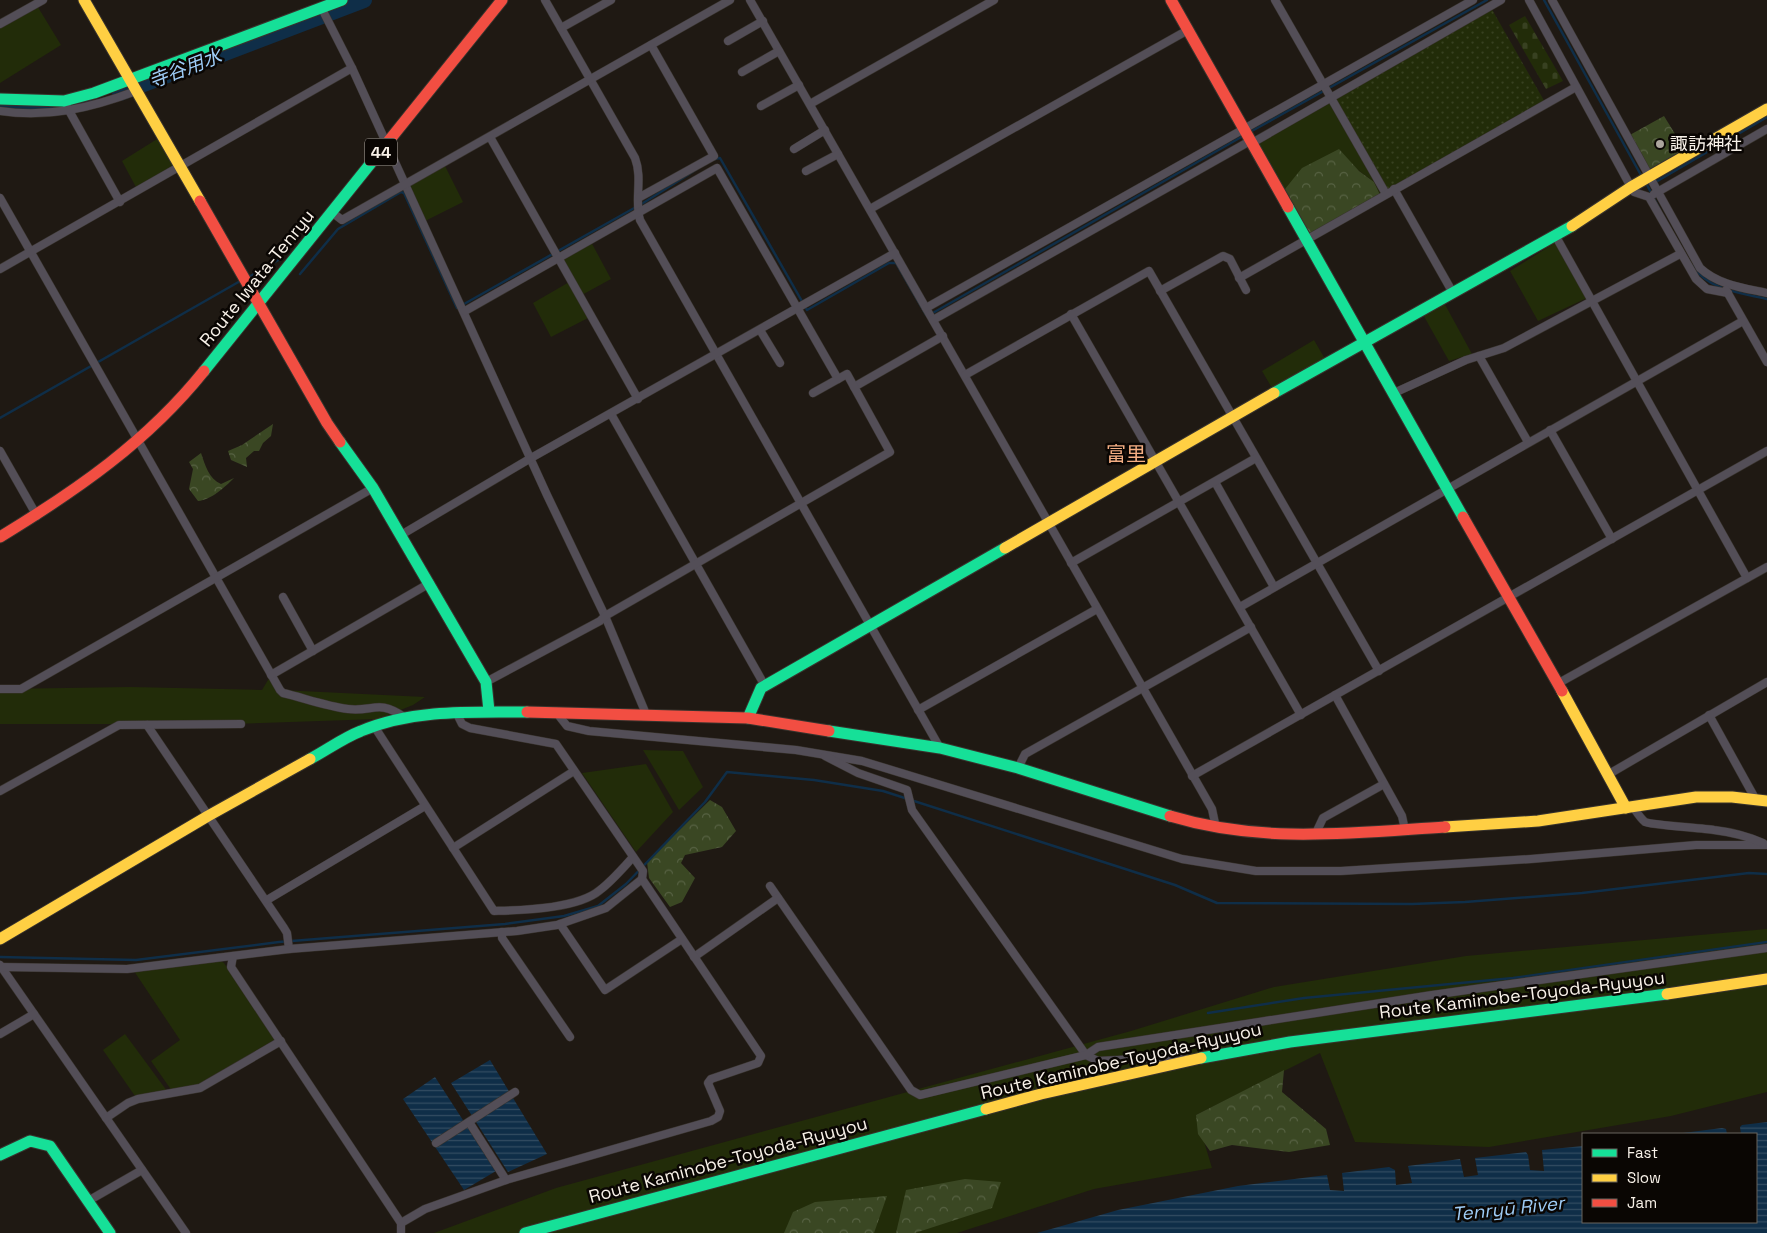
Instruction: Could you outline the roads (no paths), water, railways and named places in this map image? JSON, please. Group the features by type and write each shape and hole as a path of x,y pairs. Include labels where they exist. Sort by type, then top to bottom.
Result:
{"street":[{"path":"0,24 43,0"},
{"path":"84,0 328,424 373,488 430,583 486,682 489,711"},
{"path":"0,111 39,114 66,106 129,79 342,0"},
{"name":"Route Iwata-Tenryu","path":"0,537 37,516 105,469 139,440 197,380 260,304 502,0"},
{"path":"546,0 635,158 639,169 640,197 638,212 716,355 940,748"},
{"path":"561,28 611,0"},
{"path":"332,213 342,220 730,0"},
{"path":"750,0 1212,809 1216,828"},
{"path":"810,104 994,0"},
{"path":"1171,0 1448,487 1557,684 1629,807 1646,822 1654,825 1715,830 1746,836 1767,844"},
{"path":"1275,0 1386,194"},
{"path":"933,320 1251,142 1327,91 1473,0"},
{"path":"926,308 1244,129 1327,91 1501,0"},
{"path":"1529,0 1633,186 1634,192 1654,193 1767,129"},
{"path":"1552,0 1649,177 1680,254 1696,279 1707,289 1725,288 1766,293"},
{"path":"322,8 352,68 404,185 605,616 646,714"},
{"path":"728,41 763,22"},
{"path":"870,210 1188,30"},
{"path":"640,197 714,156 651,45"},
{"path":"742,72 780,51"},
{"path":"0,269 352,68"},
{"path":"761,106 799,85"},
{"path":"1240,278 1576,87"},
{"path":"0,99 66,106 106,102 136,91"},
{"path":"66,106 120,202"},
{"path":"748,718 761,688 1049,522 1555,236 1633,186 1767,109"},
{"path":"794,148 825,130"},
{"path":"490,137 638,399"},
{"path":"806,171 838,154"},
{"path":"464,311 717,168 838,379"},
{"path":"1394,190 1452,293"},
{"path":"1654,193 1700,268 1725,288 1767,362"},
{"path":"0,198 282,693 350,709 379,706 391,708 404,717"},
{"path":"1555,236 1747,578"},
{"path":"401,535 531,458 895,253"},
{"path":"1394,393 1480,356 1504,348 1592,303 1680,254"},
{"path":"1160,291 1223,256 1230,259 1246,290"},
{"path":"965,376 1149,271 1232,418 1379,670"},
{"path":"1071,314 1301,715"},
{"path":"1240,607 1448,487 1744,321"},
{"path":"760,330 780,364"},
{"path":"854,387 943,336"},
{"path":"1480,356 1528,442"},
{"path":"486,682 600,621 605,616 890,452 847,374 812,393"},
{"path":"611,414 765,686"},
{"path":"1550,430 1612,539"},
{"path":"0,451 37,516"},
{"path":"1192,776 1767,451"},
{"path":"1072,563 1256,458"},
{"path":"1216,482 1274,587"},
{"path":"0,689 21,689 373,488"},
{"path":"1557,684 1767,567"},
{"path":"271,675 430,583"},
{"path":"283,597 313,651"},
{"path":"918,710 1097,609"},
{"path":"1018,768 1025,754 1251,627"},
{"path":"1609,774 1767,682"},
{"path":"1335,695 1402,816 1405,830"},
{"path":"401,1223 425,1209 506,1180 718,1117 720,1111 708,1083 711,1078 758,1063 761,1056 642,879 643,871 556,744 470,728 462,724 456,712"},
{"path":"0,939 208,816 327,749 374,726 404,717 456,712 556,712 748,718 940,748 1018,768 1191,822 1216,828 1271,835 1315,835 1538,821 1696,797 1732,797 1762,800"},
{"path":"556,712 566,726 589,731 796,750 862,761 1182,858 1256,872 1341,871 1531,860 1696,845 1767,844"},
{"path":"1709,715 1762,800"},
{"path":"0,791 119,725 241,724"},
{"path":"147,725 267,900 287,933 288,949"},
{"path":"374,726 494,911 539,909 582,899 599,892 633,857"},
{"path":"822,754 832,762 906,790 912,810 1086,1055 1098,1061 1176,1057 1190,1060"},
{"path":"453,848 574,771"},
{"path":"1315,835 1323,818 1384,784"},
{"path":"267,900 425,806"},
{"path":"1,966 127,969 288,949 502,932 560,924 606,908 642,879"},
{"path":"770,886 911,1090 920,1094 1086,1055 1098,1047 1120,1043 1432,995 1767,948"},
{"path":"694,957 778,898"},
{"path":"560,924 605,990 682,939"},
{"path":"502,932 502,938 570,1037"},
{"path":"232,956 231,967 401,1223 400,1233"},
{"path":"1,966 186,1233"},
{"name":"Route Kaminobe-Toyoda-Ryuyou","path":"525,1233 1041,1094 1190,1060 1290,1042 1699,990 1767,979"},
{"path":"0,1034 34,1014"},
{"path":"106,1118 128,1103 200,1088 281,1041"},
{"path":"436,1144 515,1092"},
{"path":"469,1122 506,1180"},
{"path":"0,1156 28,1140 40,1140 50,1146 110,1233"},
{"path":"88,1201 142,1170"}],"water":[{"path":"490,1060 547,1154 508,1172 451,1083"},
{"path":"435,1077 496,1171 464,1190 403,1099"},
{"name":"Tenryū River","path":"1767,1122 1767,1233 1037,1233 1118,1210 1238,1186 1327,1175 1330,1190 1344,1191 1342,1173 1389,1167 1395,1170 1396,1185 1412,1183 1408,1166 1460,1159 1464,1177 1478,1175 1475,1158 1526,1152 1530,1170 1544,1171 1542,1150 1582,1146 1582,1223 1757,1223 1757,1133 1741,1133 1740,1127 1742,1125"},
{"path":"1722,1128 1726,1129 1727,1133 1683,1133"}],"waterway":[{"name":"寺谷用水","path":"120,93 364,0"},
{"path":"1250,132 1487,0"},
{"path":"1544,0 1642,177"},
{"name":"寺谷用水","path":"0,105 32,108 85,103"},
{"path":"1654,183 1767,117"},
{"path":"931,314 1243,136"},
{"path":"715,159 720,158 807,310 889,263 896,263 926,315"},
{"path":"640,205 697,169"},
{"path":"1645,181 1660,210"},
{"path":"300,274 338,229 401,192 404,193 457,308 636,207"},
{"path":"247,278 280,259"},
{"path":"1693,266 1699,274 1716,285 1767,299"},
{"path":"0,418 242,280"},
{"path":"0,957 136,960 279,942 505,924 564,916 598,906 626,884 705,802 727,772 814,780 883,791 1175,885 1217,903 1412,904 1465,902 1582,893 1749,873 1767,874"},
{"path":"1208,1013 1304,998 1513,978 1767,942"}],"place":[{"name":"諏訪神社","path":"1660,144"}],"district":[{"name":"富里","path":"1126,454"}]}
